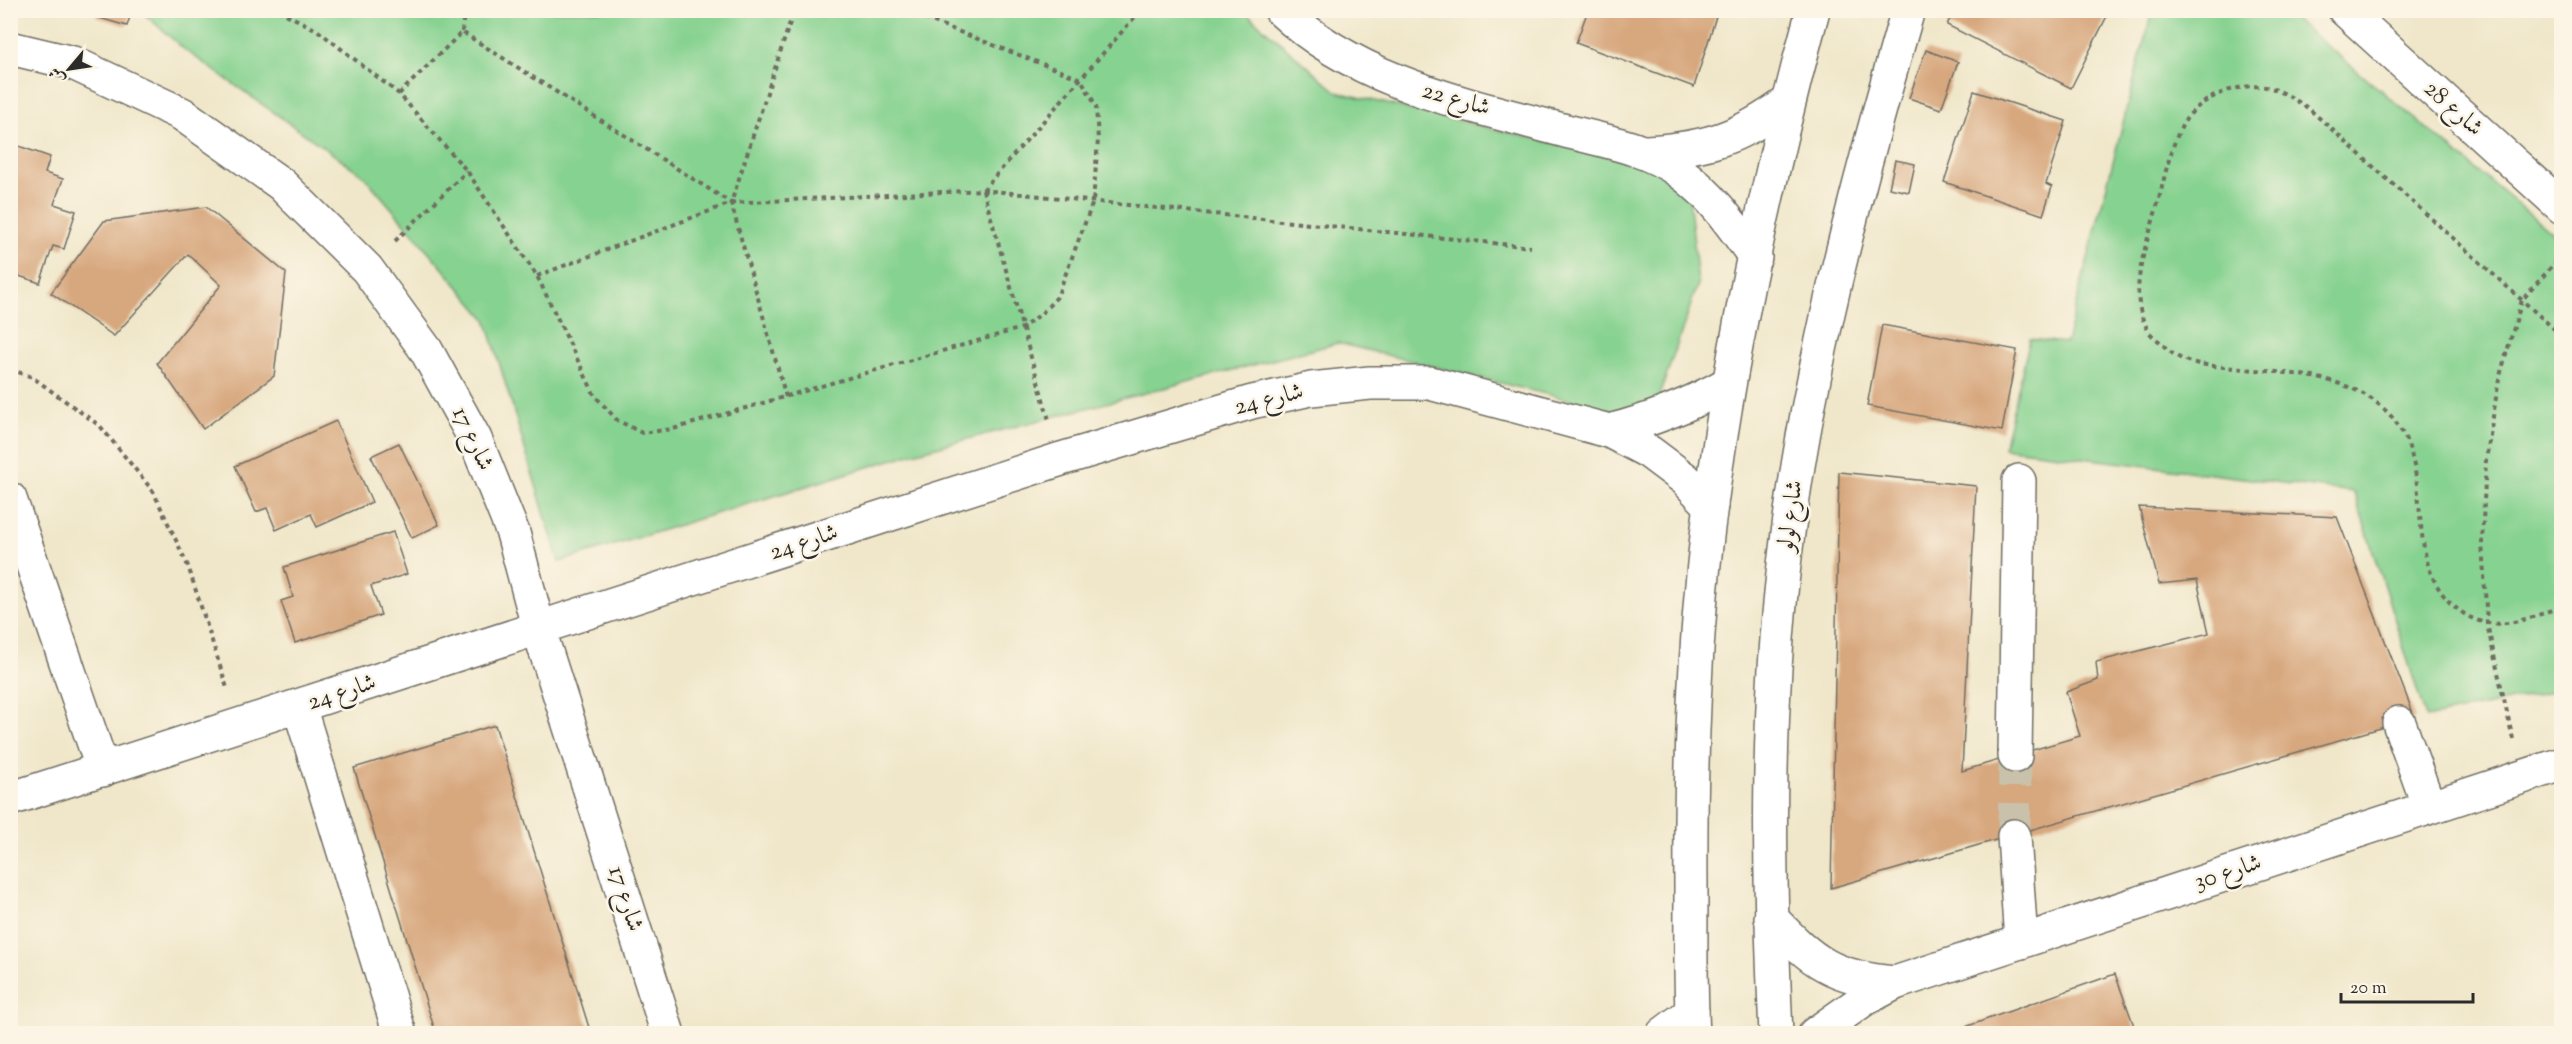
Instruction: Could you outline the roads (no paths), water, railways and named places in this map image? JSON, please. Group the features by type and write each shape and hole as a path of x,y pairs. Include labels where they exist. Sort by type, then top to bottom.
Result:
{"street":[{"name":"شارع 22","path":"1281,10 1339,53 1401,84 1454,101 1647,152 1680,171 1708,195 1755,257"},
{"path":"1663,1034 1693,1023 1690,813 1696,660 1711,506 1729,383 1788,102 1813,10"},
{"name":"شارع لولو","path":"1776,1034 1771,918 1770,800 1774,682 1784,565 1800,449 1823,327 1852,211 1908,10"},
{"name":"شارع 28","path":"2345,10 2562,207"},
{"name":"شارع 17","path":"10,48 73,63 182,114 281,184 367,268 426,350 475,439 513,533 539,630 668,1034"},
{"name":"شارع 22","path":"1647,152 1686,149 1723,140 1758,124 1788,102"},
{"name":"شارع 24","path":"10,799 539,630 1061,459 1252,402 1311,389 1370,383 1430,383 1609,431 1649,452 1685,478 1711,506"},
{"name":"شارع 24","path":"1609,431 1651,420 1693,404 1729,383"},
{"path":"2014,756 2019,481"},
{"path":"10,499 104,770"},
{"path":"299,706 400,1034"},
{"path":"2399,723 2429,807"},
{"name":"شارع 30","path":"1815,1034 1863,1000 1895,983 2562,764"},
{"path":"2014,836 2021,942"},
{"name":"شارع 30","path":"1771,918 1797,946 1826,967 1860,980 1895,983"}],"tunnel":[{"path":"2014,836 2015,756"}]}
